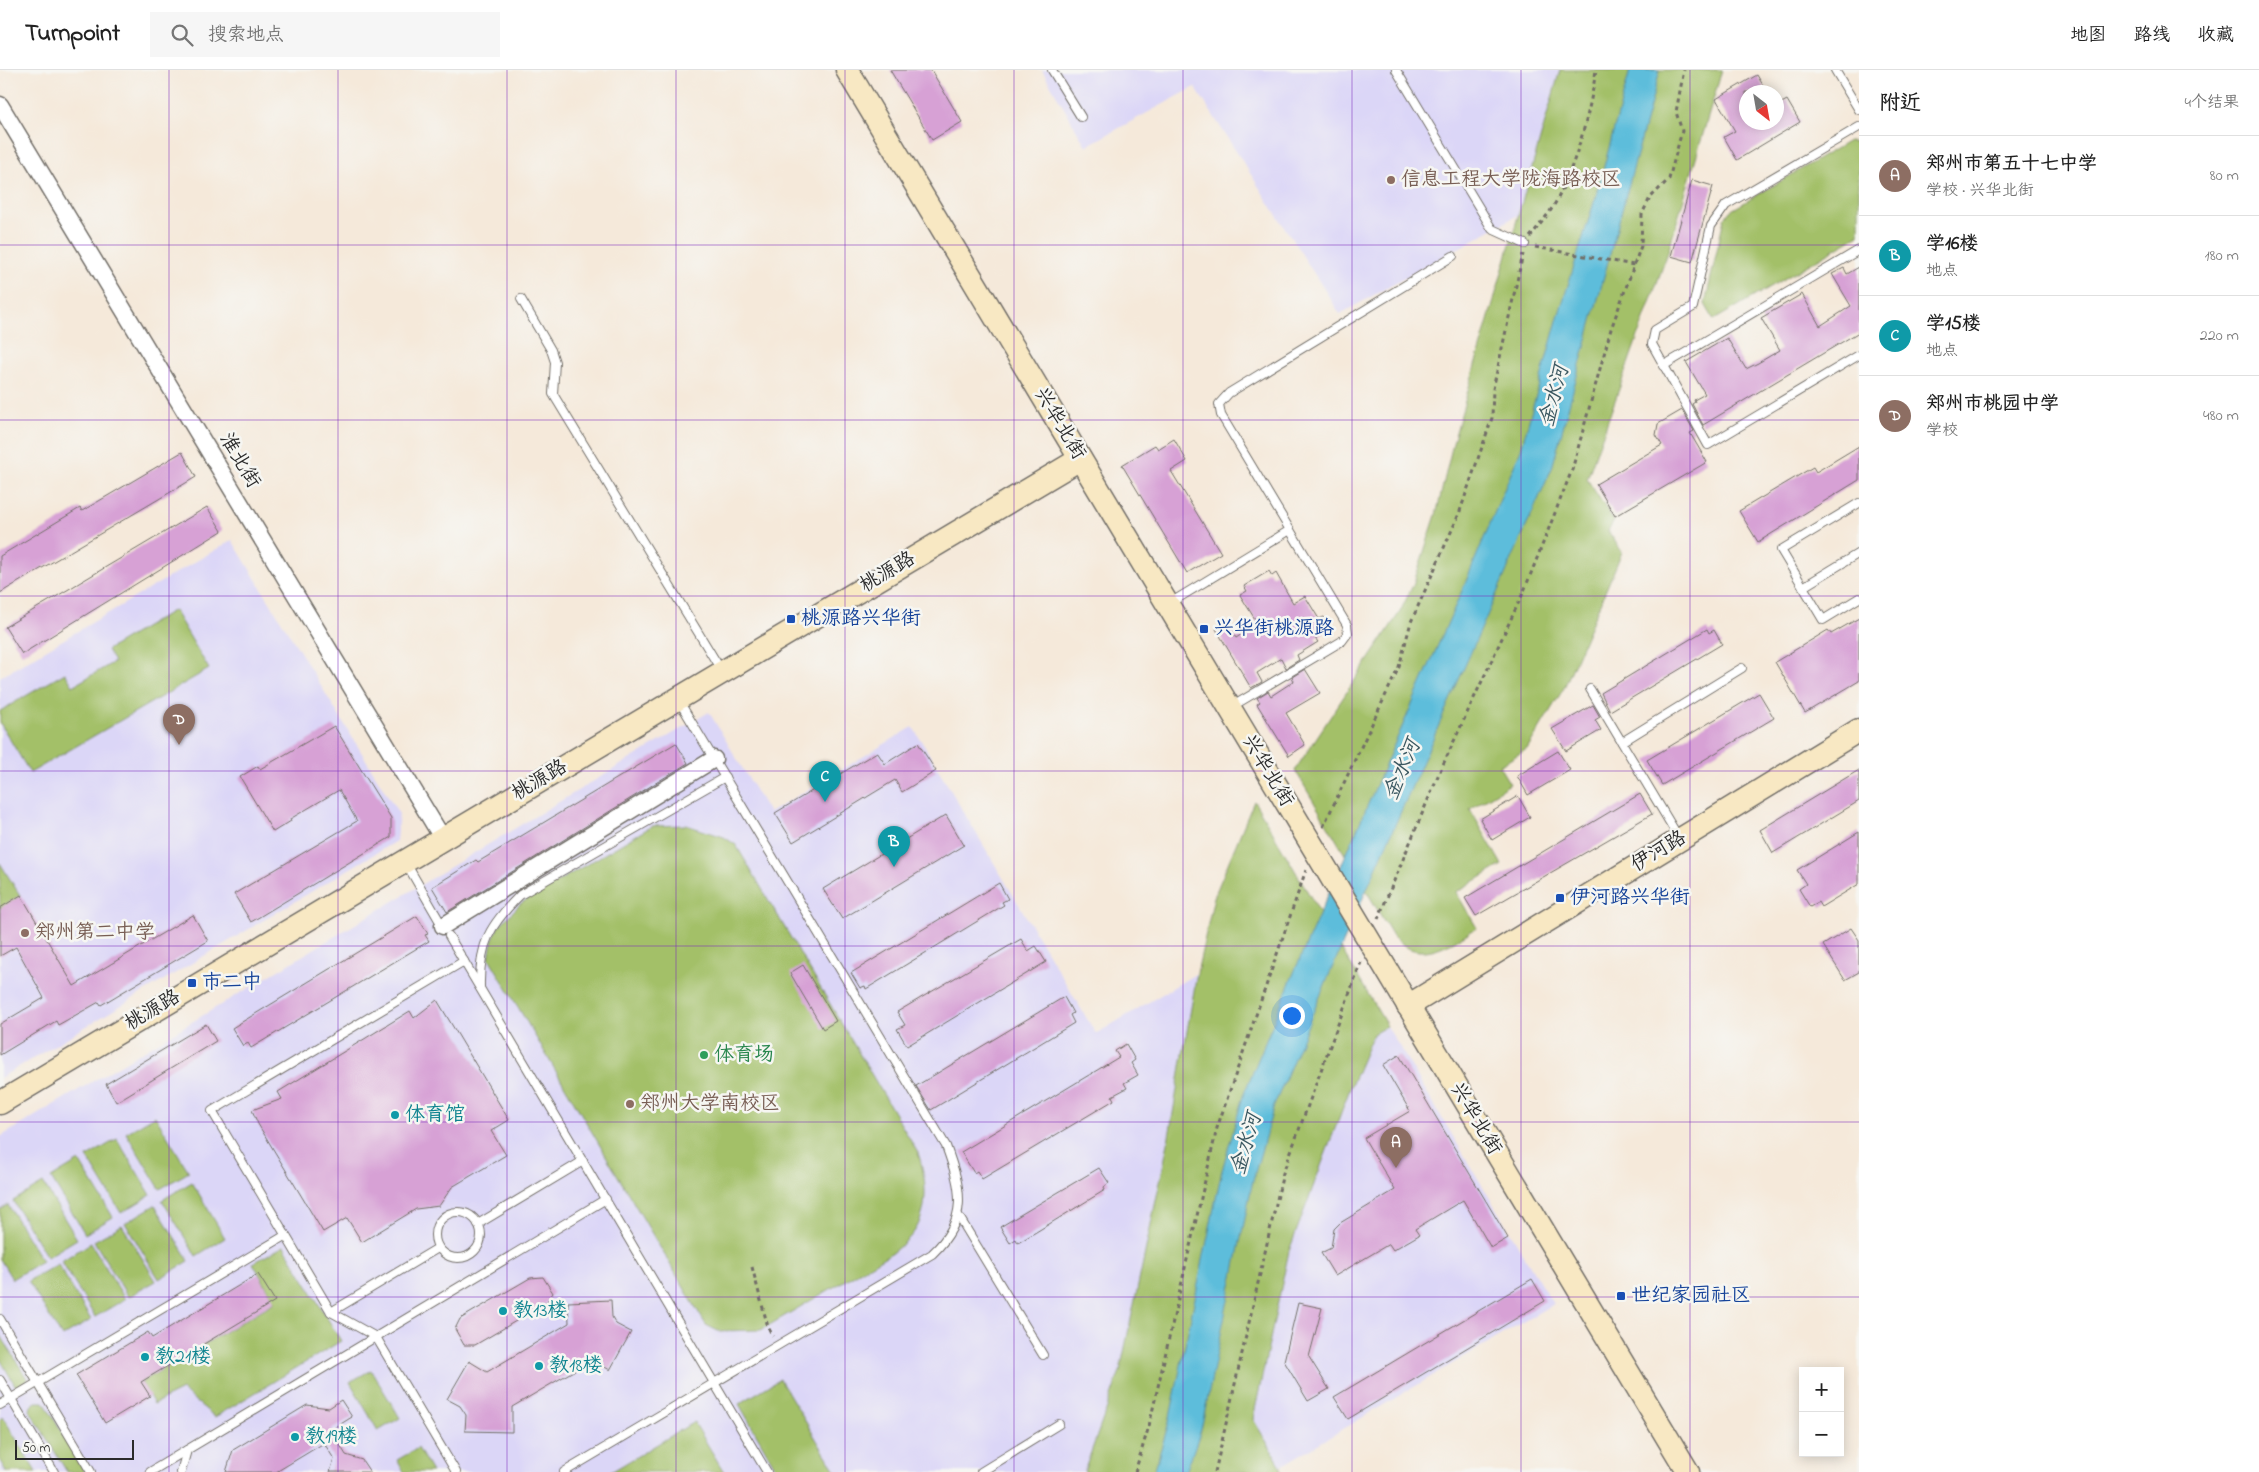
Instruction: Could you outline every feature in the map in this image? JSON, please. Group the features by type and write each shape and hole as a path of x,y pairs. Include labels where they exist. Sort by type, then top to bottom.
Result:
{"street":[{"name":"兴华北街","path":"847,70 1685,1471"},
{"name":"淮北街","path":"0,104 443,839"},
{"name":"桃源路","path":"0,1103 1080,459"},
{"name":"伊河路","path":"1408,1006 1859,730"},
{"path":"445,930 714,759"}],"lane":[{"path":"1052,70 1081,117"},
{"path":"1396,70 1492,229 1525,244"},
{"path":"1835,70 1859,110"},
{"path":"1859,127 1726,205 1711,226 1693,307 1655,330 1652,344 1708,445 1859,355"},
{"path":"1663,366 1859,250"},
{"path":"1229,708 1342,641 1348,633 1347,625 1221,415 1219,404 1229,393 1453,256"},
{"path":"520,300 551,350 555,362 553,394 722,672"},
{"path":"1859,503 1781,550 1823,620 1859,598"},
{"path":"1167,604 1290,530"},
{"path":"1803,587 1859,553"},
{"path":"1622,742 1742,668"},
{"path":"1590,689 1680,839"},
{"path":"564,1472 932,1254 952,1229 958,1215 960,1200 957,1176 946,1146 678,699"},
{"path":"480,988 480,970 487,936 500,915 520,895 725,778"},
{"path":"405,861 767,1472"},
{"path":"456,1472 376,1337 331,1312 212,1111 464,961"},
{"path":"478,1224 583,1161"},
{"path":"150,1472 606,1199"},
{"path":"459,1212 466,1213 478,1224 481,1238 475,1251 469,1256 454,1259 438,1248 434,1233 439,1221 444,1216 459,1212"},
{"path":"958,1215 1043,1355"},
{"path":"0,1406 286,1236"},
{"path":"331,1312 438,1248"},
{"path":"0,1319 91,1472"},
{"path":"0,1380 54,1472"},
{"path":"981,1472 1058,1424"},
{"path":"181,1472 187,1450"}],"path":[{"path":"1136,1472 1149,1426 1217,1128 1317,855 1399,667 1411,622 1459,514 1492,418 1493,389 1525,244 1559,196 1575,156 1593,92 1596,70"},
{"path":"1215,1472 1282,1173 1366,937 1440,771 1524,591 1568,480 1611,329 1626,281 1641,246 1642,214 1650,198 1669,179 1682,131 1676,112 1684,70"},
{"path":"1525,244 1634,265"},
{"path":"752,1267 768,1327 778,1345"}],"shaded area":[{"name":"信息工程大学陇海路校区","path":"1042,70 1560,70 1518,215 1340,314 1195,87 1086,146"},
{"path":"232,540 399,814 396,841 0,1078 0,677"},
{"name":"郑州大学南校区","path":"709,712 769,813 913,727 1096,1034 1197,973 1214,1001 1118,1472 0,1472 0,1137"},
{"path":"1387,1026 1553,1304 1281,1466 1253,1419 1289,1251 1351,1086 1373,1034"}],"green space":[{"path":"1560,70 1722,70 1668,252 1587,479 1614,521 1608,531 1622,552 1564,688 1527,749 1499,766 1510,784 1470,809 1502,865 1456,892 1477,928 1444,946 1426,951 1417,951 1408,948 1393,936 1295,770 1400,612 1413,585 1436,515 1454,439"},
{"path":"1849,141 1859,142 1859,235 1714,320 1705,304 1724,219 1730,211"},
{"path":"174,610 209,669 30,773 0,723 0,711 65,673 73,686 114,662 107,650"},
{"path":"1254,801 1387,1026 1373,1034 1351,1086 1289,1251 1253,1419 1281,1466 1281,1472 1084,1472 1120,1371 1167,1148 1197,973 1214,897"},
{"name":"体育场","path":"686,825 724,837 736,845 918,1153 925,1185 924,1206 921,1217 917,1227 907,1240 893,1252 761,1330 718,1331 706,1325 489,958 492,941 498,927 521,903 652,826"},
{"path":"0,863 21,897 0,909"},
{"path":"155,1116 189,1172 160,1189 126,1133"},
{"path":"117,1139 151,1195 121,1213 87,1157"},
{"path":"79,1161 113,1217 85,1234 51,1178"},
{"path":"192,1182 225,1238 196,1256 162,1200"},
{"path":"43,1183 77,1239 47,1257 13,1201"},
{"path":"8,1205 42,1261 12,1279 0,1259 0,1210"},
{"path":"155,1205 189,1261 159,1279 125,1223"},
{"path":"122,1225 156,1281 128,1297 94,1241"},
{"path":"91,1243 125,1299 95,1317 61,1261"},
{"path":"284,1246 341,1341 215,1417 182,1390 154,1404 141,1382 275,1302 253,1263"},
{"path":"58,1264 91,1320 62,1337 28,1281"},
{"path":"0,1334 28,1380 16,1387 0,1359"},
{"path":"371,1370 400,1418 378,1431 350,1382"},
{"path":"780,1379 836,1472 778,1472 739,1404"},
{"path":"36,1402 44,1402 85,1472 67,1472 30,1411 31,1406"},
{"path":"3,1417 36,1472 6,1472 0,1461 0,1420"},
{"path":"694,1422 724,1472 611,1472"},
{"path":"418,1448 432,1472 404,1472 397,1460"}],"water":[{"name":"金水河","path":"1630,70 1660,70 1552,468 1326,982 1274,1106 1253,1180 1201,1430 1186,1472 1154,1472 1169,1422 1221,1174 1243,1096 1295,970 1464,586 1521,449 1558,317 1596,196"}],"building":[{"path":"890,70 931,70 962,122 932,140"},
{"path":"1757,75 1763,85 1740,85"},
{"path":"1739,86 1739,130 1784,130 1784,102 1787,100 1800,122 1737,160 1724,137 1735,131 1716,99"},
{"path":"1692,180 1713,186 1692,262 1671,256"},
{"path":"1859,267 1859,332 1703,425 1692,404 1695,402 1694,400 1705,394 1686,362 1727,338 1746,369 1758,363 1780,350 1761,318 1802,294 1820,326 1851,306 1832,274 1844,268 1847,274"},
{"path":"1682,410 1694,431 1690,433 1707,462 1615,516 1596,484 1662,445 1656,435 1658,424"},
{"path":"1174,439 1187,461 1171,471 1221,553 1187,573 1122,465 1155,445 1158,449"},
{"path":"1859,446 1859,480 1758,542 1739,511 1813,467 1816,472"},
{"path":"182,452 196,477 0,593 0,556 80,508 82,511"},
{"path":"207,507 222,531 22,654 5,627"},
{"path":"1269,571 1272,576 1276,573 1293,603 1305,596 1319,619 1324,617 1331,628 1315,638 1318,642 1297,655 1299,660 1286,668 1281,658 1257,673 1262,682 1251,688 1216,629 1226,622 1236,638 1258,624 1240,595 1247,591 1244,586"},
{"path":"1859,618 1859,681 1805,713 1775,662 1828,630 1831,634"},
{"path":"1707,629 1709,633 1714,630 1722,644 1610,711 1601,693"},
{"path":"1305,669 1320,693 1286,713 1305,745 1289,756 1257,704 1260,702 1257,698 1268,691 1271,696 1294,681 1292,677"},
{"path":"1759,693 1774,718 1662,785 1647,760"},
{"path":"1593,705 1600,717 1595,720 1601,730 1566,751 1552,729"},
{"path":"334,726 391,818 391,837 251,922 234,894 357,821 339,790 290,819 291,821 273,832 240,777 258,766 260,769"},
{"path":"676,743 688,763 447,912 432,887 476,860 478,862"},
{"path":"918,743 936,771 902,792 895,780 793,842 775,813 877,752 885,764"},
{"path":"1558,751 1570,770 1528,795 1517,776"},
{"path":"1859,770 1859,801 1773,853 1760,830"},
{"path":"1640,794 1652,814 1476,916 1465,898"},
{"path":"1518,796 1530,817 1492,840 1480,819"},
{"path":"946,815 964,845 842,919 823,889"},
{"path":"1859,832 1859,884 1821,907 1818,902 1810,907 1799,889 1806,884 1797,870"},
{"path":"999,883 1008,899 1002,902 1004,905 866,989 865,986 860,988 851,973"},
{"path":"21,895 74,986 193,915 208,941 101,1005 99,1002 58,1025 56,1021 0,1055 0,1024 44,998 16,947 0,956 0,908"},
{"path":"417,916 428,934 425,935 429,941 251,1048 248,1043 243,1046 232,1028"},
{"path":"1851,928 1859,940 1859,972 1845,980 1823,945"},
{"path":"1021,939 1028,951 1036,946 1046,962 907,1046 897,1029 905,1025 897,1012"},
{"path":"803,965 836,1021 823,1029 790,973"},
{"path":"1064,997 1073,1013 1070,1015 1074,1023 931,1110 916,1086"},
{"name":"体育馆","path":"437,1000 509,1120 491,1131 506,1155 452,1187 439,1206 416,1209 362,1242 347,1218 323,1232 258,1124 252,1110 282,1099 278,1092 410,1011 414,1018"},
{"path":"206,1024 216,1041 116,1102 106,1084"},
{"path":"1126,1044 1135,1060 1131,1063 1138,1075 1124,1083 1127,1088 1112,1096 1114,1100 982,1179 977,1171 974,1173 961,1152 1119,1057 1115,1051"},
{"path":"1399,1055 1508,1238 1491,1248 1463,1200 1415,1229 1419,1235 1393,1250 1389,1244 1335,1276 1321,1253 1331,1248 1334,1229 1340,1223 1395,1190 1364,1138 1410,1111 1383,1065"},
{"path":"1099,1168 1109,1183 1104,1187 1105,1190 1018,1243 1016,1239 1010,1243 1000,1227"},
{"name":"教21楼","path":"258,1274 275,1301 141,1382 150,1396 105,1423 76,1375 148,1332 152,1338"},
{"name":"教13楼","path":"543,1277 553,1293 545,1304 475,1345 464,1345 455,1329 460,1319 530,1278"},
{"path":"1532,1279 1545,1301 1348,1419 1334,1397"},
{"name":"教18楼","path":"611,1300 612,1317 616,1324 631,1332 610,1370 592,1360 512,1407 512,1432 465,1431 466,1415 460,1406 447,1399 469,1361 487,1372 569,1323 568,1302"},
{"path":"1298,1303 1322,1308 1309,1357 1329,1389 1308,1401 1284,1361"},
{"name":"教19楼","path":"341,1400 352,1417 331,1430 346,1455 362,1460 370,1472 330,1472 334,1459 324,1443 276,1472 226,1472 233,1450 307,1405 329,1408"}],"place":[{"name":"信息工程大学陇海路校区","path":"1391,180"},
{"name":"桃源路兴华街","path":"791,619"},
{"name":"兴华街桃源路","path":"1204,629"},
{"name":"郑州市桃园中学","path":"179,745"},
{"name":"学15楼","path":"825,802"},
{"name":"学16楼","path":"894,867"},
{"name":"伊河路兴华街","path":"1560,898"},
{"name":"郑州第二中学","path":"25,933"},
{"name":"市二中","path":"192,983"},
{"name":"体育场","path":"704,1055"},
{"name":"郑州大学南校区","path":"630,1104"},
{"name":"体育馆","path":"395,1115"},
{"name":"郑州市第五十七中学","path":"1396,1168"},
{"name":"世纪家园社区","path":"1621,1296"},
{"name":"教13楼","path":"503,1311"},
{"name":"教21楼","path":"145,1357"},
{"name":"教18楼","path":"539,1366"},
{"name":"教19楼","path":"295,1437"}]}
